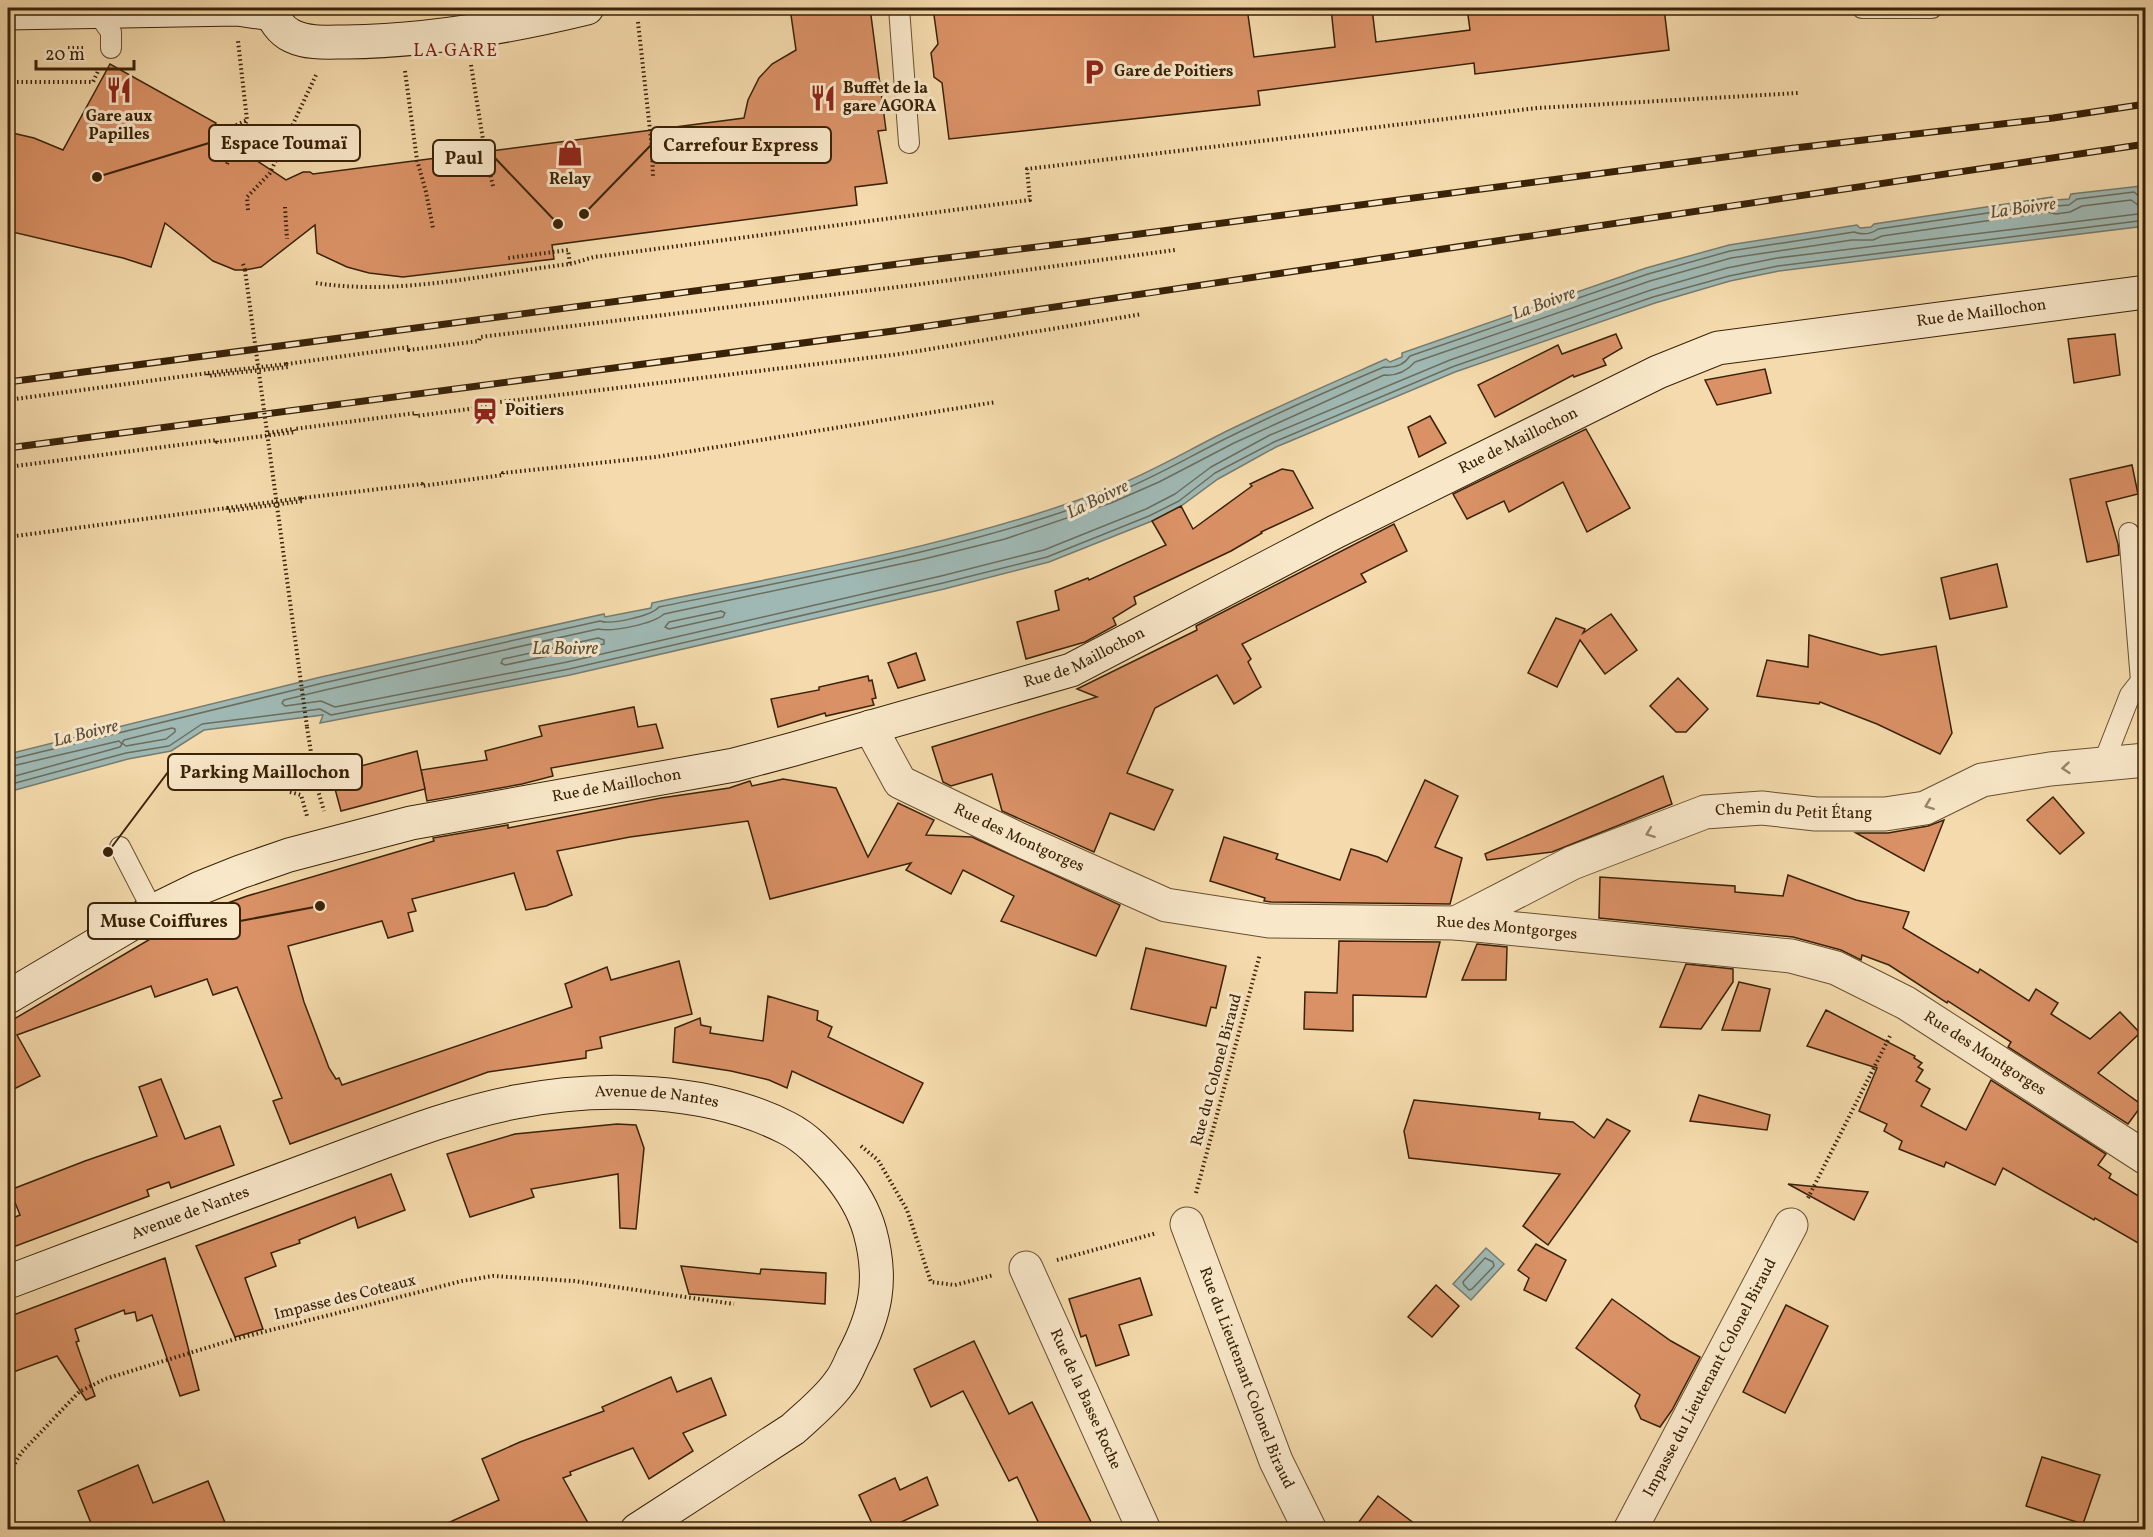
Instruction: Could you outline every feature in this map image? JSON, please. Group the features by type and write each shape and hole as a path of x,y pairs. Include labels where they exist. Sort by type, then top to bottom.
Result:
{"street":[{"path":"8,13 237,9 271,11 279,26 291,36 316,42 365,42 477,29 587,8"},
{"name":"Rue de Maillochon","path":"8,997 153,911 200,888 240,872 350,838 411,823 714,769 794,749 1071,670 1240,580 1365,517 1658,372 1718,348 2145,292"},
{"name":"Rue des Montgorges","path":"870,727 900,782 1018,839 1166,905 1269,921 1456,923 1791,956 1836,968 1906,1004 2145,1158"},
{"name":"Chemin du Petit Étang","path":"1456,923 1572,863 1705,813 1762,808 1816,814 1885,814 1925,808 1982,780 2050,769 2145,760"},
{"name":"Avenue de Nantes","path":"8,1282 437,1123 478,1110 518,1101 582,1094 640,1093 682,1097 736,1108 789,1129 819,1151 849,1187 868,1223 876,1252 877,1293 865,1334 839,1384 793,1429 637,1530"},
{"name":"Rue du Lieutenant Colonel Biraud","path":"1187,1224 1276,1461 1310,1530"},
{"name":"Impasse du Lieutenant Colonel Biraud","path":"1630,1530 1791,1225"},
{"name":"Rue de la Basse Roche","path":"1026,1268 1144,1530"}],"lane":[{"path":"899,8 909,143"},
{"path":"1862,8 1932,8"},
{"path":"98,12 111,32 111,48"},
{"path":"2103,764 2130,695 2143,682 2129,534"},
{"path":"120,847 153,911"}],"path":[{"path":"638,22 652,148 653,178"},
{"path":"227,164 247,120 237,30"},
{"path":"8,82 93,82 111,48 65,48"},
{"path":"469,56 493,186"},
{"path":"404,64 417,160 433,228"},
{"path":"248,210 247,197 270,173 319,69"},
{"path":"316,283 346,288 391,288 570,264 594,257 1030,200 1026,169 1537,108 1798,93"},
{"path":"224,131 247,120"},
{"path":"285,207 288,239"},
{"path":"508,258 568,250 570,264"},
{"path":"8,400 409,347 409,350 480,341 480,337 903,286 1175,250"},
{"path":"243,264 316,784"},
{"path":"8,467 416,413 416,416 492,406 492,403 900,354 1142,314"},
{"path":"208,373 208,376 288,367 287,364"},
{"path":"8,537 275,501 422,484 422,486 503,473 655,457 996,402"},
{"path":"217,440 217,442 295,432 294,429"},
{"path":"227,508 228,511 303,501 302,498"},
{"path":"291,792 301,795 309,820"},
{"name":"Rue du Colonel Biraud","path":"1187,1224 1269,921"},
{"path":"1791,1225 1800,1214 1906,1004"},
{"path":"819,1151 855,1141 878,1160 907,1210 931,1282 955,1285 1187,1224"},
{"name":"Impasse des Coteaux","path":"8,1474 21,1453 79,1392 105,1379 232,1340 462,1281 493,1276 574,1281 734,1304"}],"water":[{"name":"La Boivre","path":"2141,186 2145,203 2145,226 1779,271 1730,281 1655,303 1455,372 1276,447 1218,479 1181,506 1152,521 1049,562 944,589 570,675 320,723 323,715 204,730 171,751 128,759 8,792 8,754 321,677 604,614 605,617 651,608 652,603 882,555 1051,509 1138,477 1249,421 1386,359 1390,362 1402,357 1402,353 1646,268 1729,245 1857,225 1860,228 1871,227 1874,224 2052,197 2056,200 2069,199 2071,194"},
{"path":"1486,1248 1504,1264 1471,1300 1453,1284"}],"building":[{"path":"790,8 870,8 886,130 878,131 887,183 855,187 857,205 552,245 554,259 403,277 369,273 347,267 317,253 315,225 261,267 245,270 235,270 213,261 165,223 151,267 123,258 8,231 8,132 34,138 63,150 110,64 216,123 212,131 286,180 303,172 313,174 744,118 748,100 759,78 772,64 796,50"},
{"name":"Gare de Poitiers","path":"933,8 1247,8 1254,57 1335,47 1331,8 1372,8 1376,42 1470,30 1467,8 1664,8 1669,50 1475,74 1474,63 1258,91 1260,105 949,139 942,83 934,77 931,53 938,44"},
{"path":"1616,334 1622,348 1603,359 1606,365 1574,377 1573,375 1495,417 1478,385 1558,345 1562,354"},
{"path":"2115,334 2120,375 2074,383 2068,339"},
{"path":"1765,369 1771,393 1717,405 1705,380"},
{"path":"1430,416 1446,443 1419,457 1408,427"},
{"path":"1586,429 1630,508 1587,532 1563,482 1509,512 1504,501 1467,519 1453,494"},
{"path":"2132,465 2138,494 2106,502 2119,555 2087,562 2070,479"},
{"path":"1282,469 1293,471 1313,508 1261,532 1231,551 1134,597 1136,604 1113,618 1116,625 1085,642 1026,659 1017,622 1059,610 1055,591 1088,578 1089,580 1166,545 1152,521 1181,506 1193,529 1252,486 1250,484"},
{"path":"1394,524 1407,551 1361,574 1366,582 1242,644 1251,659 1248,662 1261,687 1234,704 1217,675 1155,708 1127,773 1173,790 1154,830 1110,813 1094,852 1002,811 992,774 951,786 943,782 932,747 1097,697 1077,689 1197,630 1196,626"},
{"path":"1997,564 2007,607 1950,619 1941,578"},
{"path":"1611,614 1637,650 1605,674 1580,640 1557,687 1528,673 1556,618 1585,629 1583,633"},
{"path":"1809,635 1881,655 1936,646 1952,733 1940,754 1877,724 1820,702 1819,704 1757,696 1767,660 1808,667"},
{"path":"916,653 925,680 898,688 888,663"},
{"path":"868,676 869,681 872,680 876,698 872,699 874,705 826,716 825,713 778,727 771,699 819,690 819,687"},
{"path":"1678,678 1708,709 1686,732 1676,732 1650,706"},
{"path":"634,707 638,727 656,724 663,748 551,768 553,776 522,784 427,801 421,770 487,760 485,751 542,736 539,726"},
{"path":"417,751 425,789 341,811 331,774"},
{"path":"1663,776 1672,804 1552,852 1487,860 1485,854"},
{"path":"783,779 836,788 868,857 898,803 934,820 926,835 972,837 1120,905 1096,956 1001,921 1014,896 963,870 951,894 906,870 911,863 770,899 748,821 630,837 557,851 572,895 546,906 526,910 514,873 412,899 416,911 408,913 413,931 388,938 382,921 288,946 304,1002 329,1068 336,1079 339,1078 342,1085 572,1007 565,984 607,967 611,980 679,961 692,1014 600,1037 602,1048 586,1051 586,1058 488,1072 290,1144 273,1101 282,1098 237,987 213,995 207,979 155,997 151,986 17,1035 40,1076 8,1092 8,1019 9,1022 186,918 247,896 434,841 433,838 508,825 508,828 661,798 729,788 750,781 752,786"},
{"path":"1425,780 1458,796 1435,847 1462,858 1450,904 1271,902 1264,901 1265,898 1210,881 1224,837 1278,854 1276,859 1340,880 1351,849 1387,862"},
{"path":"2053,797 2084,833 2060,854 2027,820"},
{"path":"1944,820 1924,871 1856,833 1888,833 1928,826"},
{"path":"1788,875 1856,900 1909,912 1903,928 1978,973 1980,969 2029,1001 2036,989 2058,1003 2051,1014 2090,1039 2120,1012 2140,1033 2098,1073 2142,1105 2128,1124 2008,1047 2011,1042 1948,1001 1947,1003 1889,965 1862,955 1861,960 1841,950 1793,937 1599,918 1600,877 1735,886 1735,892 1783,896"},
{"path":"1339,941 1440,942 1426,997 1353,995 1353,1031 1304,1029 1305,992 1337,993"},
{"path":"1477,944 1507,947 1506,980 1462,980"},
{"path":"1146,948 1226,966 1216,1008 1211,1007 1206,1026 1131,1009"},
{"path":"1686,964 1733,969 1733,982 1701,1029 1660,1027"},
{"path":"1739,982 1770,989 1760,1031 1722,1030"},
{"path":"768,996 818,1011 817,1020 832,1027 828,1037 923,1083 903,1123 792,1071 787,1088 769,1080 731,1071 673,1062 675,1028 700,1018 701,1025 711,1027 710,1033 763,1041"},
{"path":"1826,1010 1915,1056 1914,1058 1922,1063 1918,1067 1923,1070 1916,1081 1930,1089 1921,1106 1966,1130 1991,1080 2106,1154 2098,1165 2111,1174 2109,1178 2145,1200 2145,1247 2003,1168 1995,1185 1946,1162 1944,1167 1899,1149 1902,1141 1884,1131 1887,1124 1859,1111 1877,1068 1807,1046"},
{"path":"161,1079 185,1139 220,1126 234,1165 171,1188 169,1182 147,1190 149,1196 8,1249 8,1220 20,1215 10,1190 157,1136 139,1087"},
{"path":"1699,1095 1770,1115 1767,1130 1690,1121"},
{"path":"1414,1100 1540,1113 1539,1119 1573,1122 1594,1138 1607,1119 1630,1131 1548,1245 1523,1226 1560,1174 1409,1158 1404,1131"},
{"path":"617,1124 636,1125 644,1148 636,1229 620,1228 618,1174 531,1189 534,1197 470,1217 447,1154 515,1134"},
{"path":"391,1174 405,1210 358,1228 355,1217 299,1240 300,1243 271,1253 276,1266 245,1278 263,1329 235,1337 196,1246"},
{"path":"1788,1184 1868,1192 1854,1220"},
{"path":"1536,1244 1566,1260 1546,1301 1524,1290 1529,1278 1518,1270"},
{"path":"165,1258 199,1390 180,1396 152,1315 137,1321 135,1312 125,1314 124,1310 75,1329 79,1341 76,1342 95,1396 86,1400 57,1356 8,1374 8,1317"},
{"path":"681,1266 760,1274 761,1269 826,1273 825,1304 689,1294"},
{"path":"1140,1278 1152,1315 1119,1325 1129,1355 1096,1366 1086,1335 1081,1337 1069,1299"},
{"path":"1436,1285 1459,1306 1432,1337 1408,1317"},
{"path":"1612,1299 1671,1341 1700,1357 1672,1410 1660,1427 1641,1419 1635,1406 1640,1395 1576,1348"},
{"path":"1786,1305 1828,1326 1785,1413 1743,1392"},
{"path":"974,1341 1009,1414 1032,1402 1095,1530 1042,1530 1017,1477 1009,1481 963,1391 931,1407 914,1369"},
{"path":"671,1377 677,1392 711,1378 726,1415 683,1433 693,1451 649,1479 633,1448 570,1472 571,1475 563,1478 592,1530 432,1530 499,1500 482,1459 520,1442 604,1411 602,1407"},
{"path":"2042,1457 2100,1475 2083,1524 2026,1506"},
{"path":"138,1465 153,1503 208,1481 228,1530 91,1530 93,1528 78,1491"},
{"path":"927,1477 938,1505 884,1530 875,1530 859,1495 895,1478 900,1490"},
{"path":"1378,1496 1423,1530 1353,1530"}],"railway":[{"path":"8,382 921,261 1786,149 2053,118 2146,104"},
{"path":"8,448 901,330 2146,144"}],"place":[{"name":"Gare de Poitiers","path":"1094,72"},
{"name":"Gare aux Papilles","path":"119,90"},
{"name":"Buffet de la gare AGORA","path":"823,98"},
{"name":"Relay","path":"570,153"},
{"name":"Espace Toumaï","path":"97,177"},
{"name":"Carrefour Express","path":"584,214"},
{"name":"Paul","path":"558,224"},
{"name":"Poitiers","path":"485,411"},
{"name":"Parking Maillochon","path":"108,852"},
{"name":"Muse Coiffures","path":"320,906"}],"district":[{"name":"LA GARE","path":"456,51"}]}
